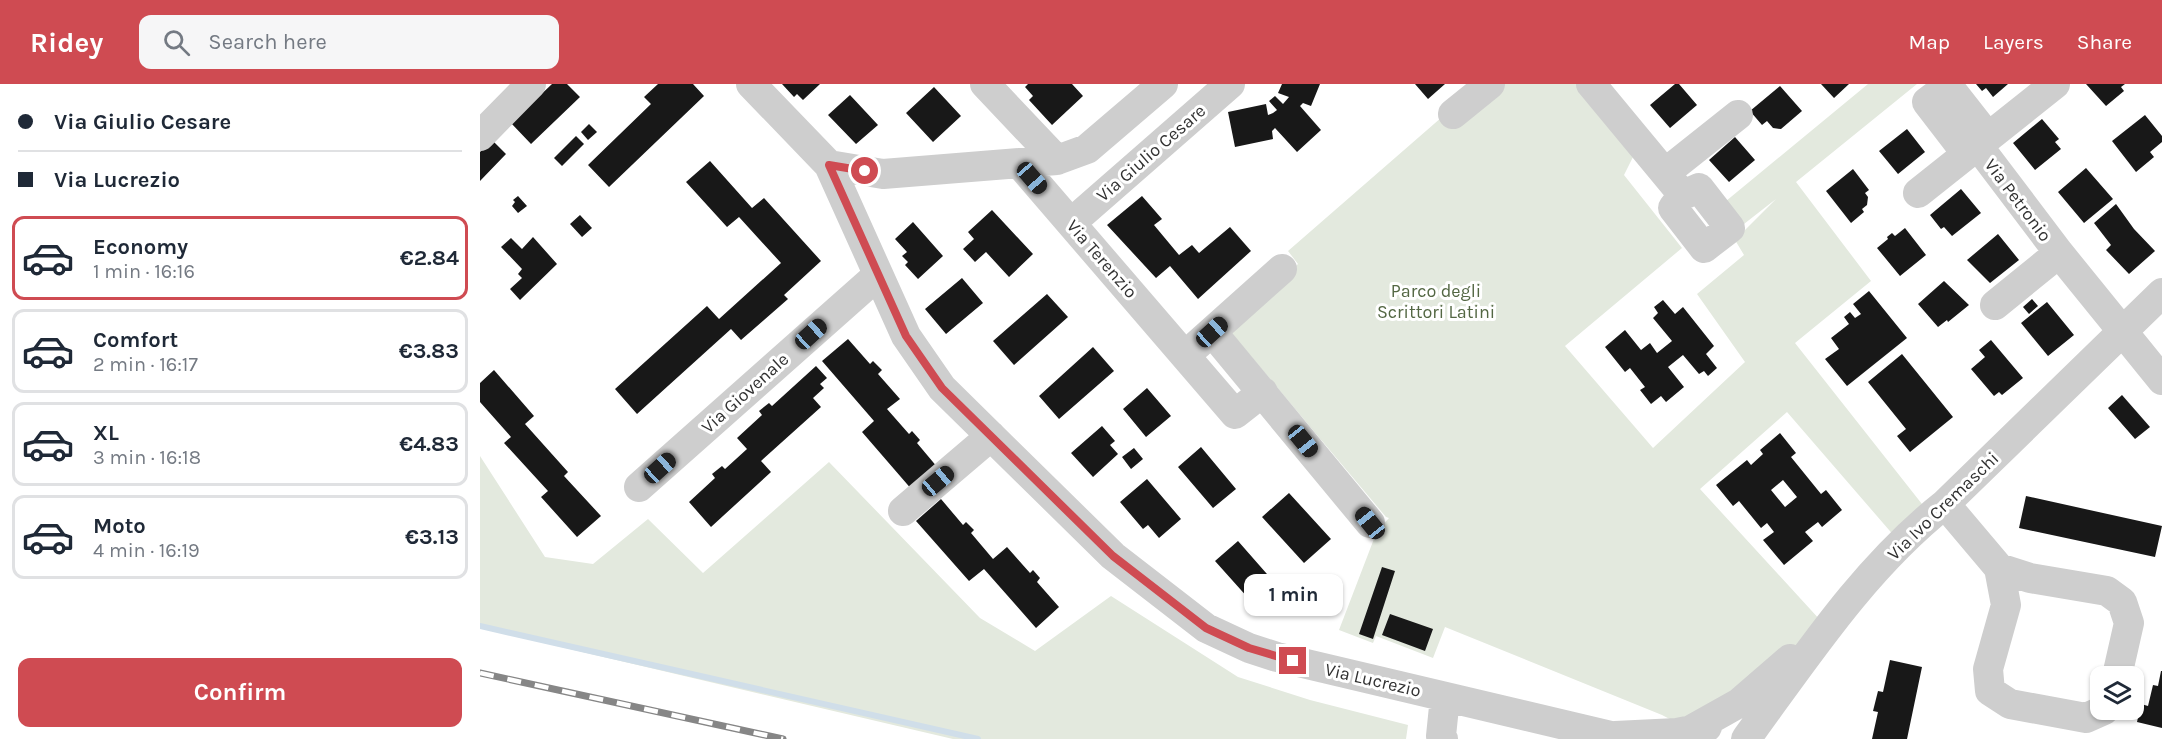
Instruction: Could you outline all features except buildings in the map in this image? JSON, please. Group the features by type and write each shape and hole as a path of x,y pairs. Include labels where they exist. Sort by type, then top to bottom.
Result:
{"street":[{"path":"480,136 531,84"},
{"name":"Via Lucrezio","path":"751,84 829,165 906,336 942,388 1113,556 1206,628 1249,648 1277,657 1620,738 1689,731 1720,723 1731,729 1739,739"},
{"path":"985,84 1057,160"},
{"path":"829,165 883,174 1057,160 1088,149 1163,84"},
{"name":"Via Giulio Cesare","path":"1071,223 1230,84"},
{"path":"1453,114 1490,84"},
{"path":"1591,84 1674,184 1738,115"},
{"name":"Via Petronio","path":"1918,193 2055,84"},
{"name":"Via Petronio","path":"1978,146 2059,254 2162,380"},
{"name":"Via Terenzio","path":"1019,163 1235,414 1263,392"},
{"name":"Via Petronio","path":"1995,305 2059,254"},
{"path":"1185,355 1282,269"},
{"name":"Via Giovenale","path":"639,487 878,275"},
{"name":"Via Ivo Cremaschi","path":"1746,739 1827,628 1917,526 1945,504 2162,293"},
{"path":"1212,332 1370,523"},
{"path":"903,511 991,436"},
{"path":"1945,504 1999,568 2006,605 1988,669 1990,691 2010,704 2086,718 2090,716"},
{"path":"1999,568 2030,578 2107,591 2122,602 2129,623 2119,666"},
{"name":"Via Lucrezio","path":"1689,731 1739,703 1827,628"},
{"path":"1443,739 1441,736 1445,697"}],"green space":[{"name":"Parco degli Scrittori Latini","path":"1502,84 1579,84 1635,153 1624,175 1682,248 1565,346 1653,448 1745,362 1697,294 1744,255 1735,240 1776,199 1735,231 1720,206 1868,84 1917,84 1796,182 1871,281 1795,343 1933,518 1902,545 1787,412 1700,489 1821,621 1786,658 1681,725 1662,715 1445,627 1433,658 1376,636 1373,643 1339,630 1377,531 1389,518 1228,329 1298,264 1288,251 1442,117"},
{"path":"480,456 545,557 593,564 648,519 703,573 829,462 980,618 1035,651 1111,596 1238,677 1310,700 1408,725 1406,739 953,739 480,628"}],"waterway":[{"path":"480,626 978,739"}],"railway":[{"path":"480,673 783,739"}],"route":[{"path":"865,171 829,165 906,336 942,388 1113,556 1206,628 1249,648 1293,661"}]}
